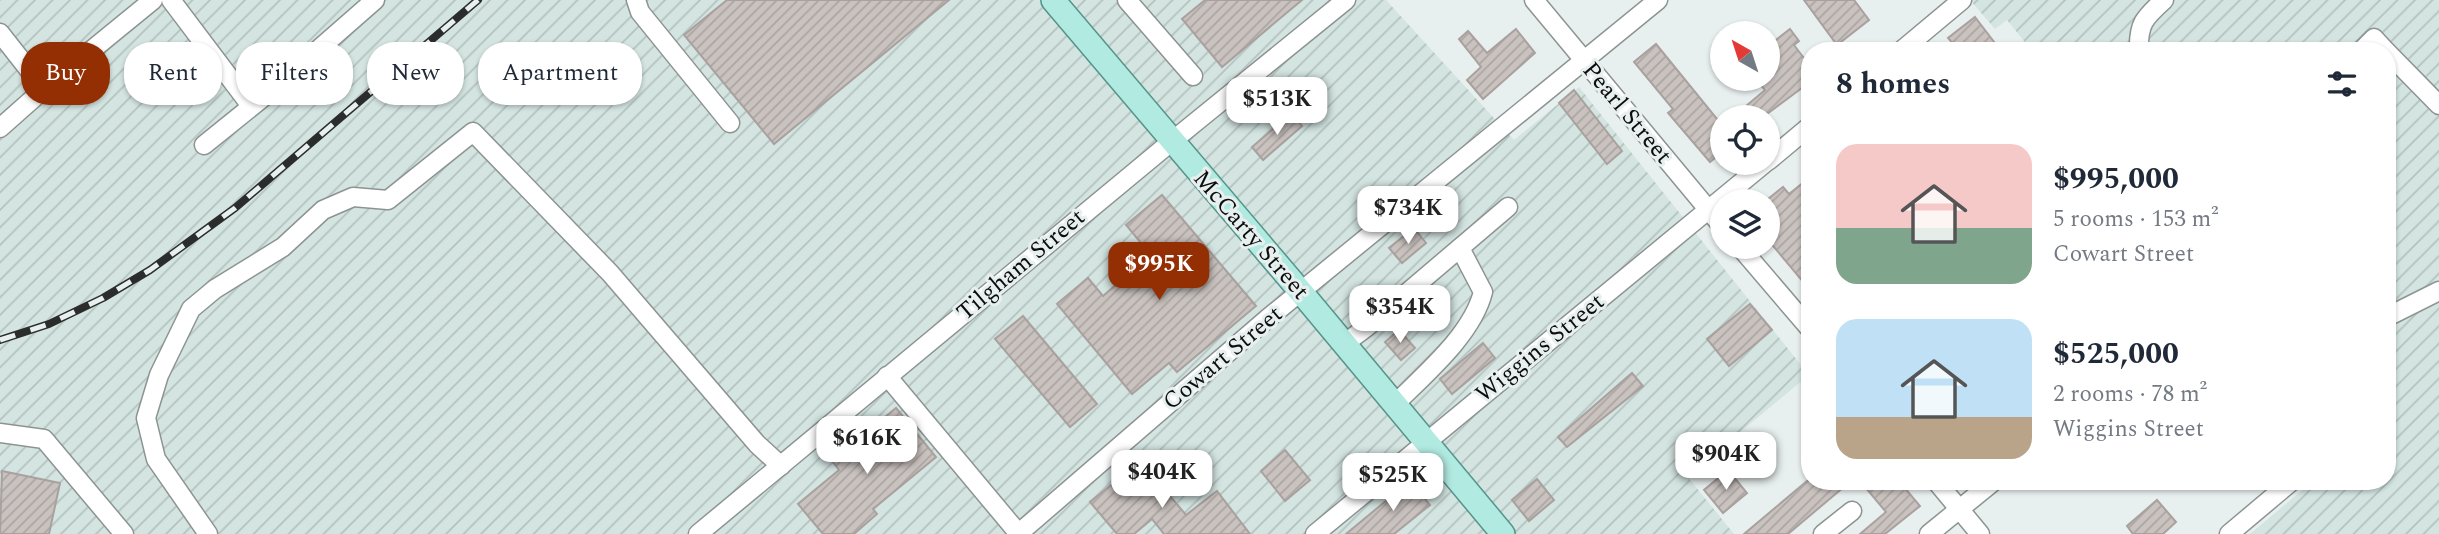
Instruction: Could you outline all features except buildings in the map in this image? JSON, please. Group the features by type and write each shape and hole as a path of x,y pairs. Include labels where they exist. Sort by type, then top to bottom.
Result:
{"main road":[{"name":"McCarty Street","path":"1053,0 1503,534"}],"street":[{"path":"102,42 153,0"},
{"path":"171,0 251,106"},
{"path":"204,145 375,0"},
{"path":"636,0 640,12 730,123"},
{"path":"1127,0 1193,76"},
{"name":"Tilgham Street","path":"698,534 1346,0"},
{"name":"Pearl Street","path":"1534,0 1710,211"},
{"name":"Cowart Street","path":"1019,534 1301,292 1658,0"},
{"path":"1912,42 1962,0"},
{"path":"2139,42 2138,31 2150,13 2164,0"},
{"path":"0,33 21,60"},
{"path":"2396,61 2439,105"},
{"path":"0,128 26,105"},
{"path":"208,534 156,460 146,418 159,375 191,309 215,289 283,247 323,210 353,197 388,200 473,132 610,273 757,444 780,466"},
{"name":"Wiggins Street","path":"1780,151 1801,133"},
{"name":"Wiggins Street","path":"1315,534 1750,175"},
{"path":"1344,344 1508,206"},
{"path":"1394,405 1442,356 1478,308 1483,292 1460,248"},
{"path":"1750,259 1801,318"},
{"path":"2396,312 2439,291"},
{"path":"887,376 1019,534"},
{"path":"0,433 44,439 124,534"},
{"path":"1943,490 1980,534"},
{"path":"1928,534 1983,490"},
{"path":"2229,534 2281,490"},
{"path":"1823,534 1852,510"}],"shaded area":[{"path":"0,0 1386,0 1514,140 1579,87 1710,251 1710,259 1716,259 1801,365 1801,382 1687,476 1734,534 0,534"},
{"path":"1970,0 2439,0 2439,534 2250,534 2302,490 2396,490 2396,42 2025,42 2007,20 1995,29"}],"railway":[{"path":"0,340 49,324 103,298 150,270 235,208 478,0"}]}
